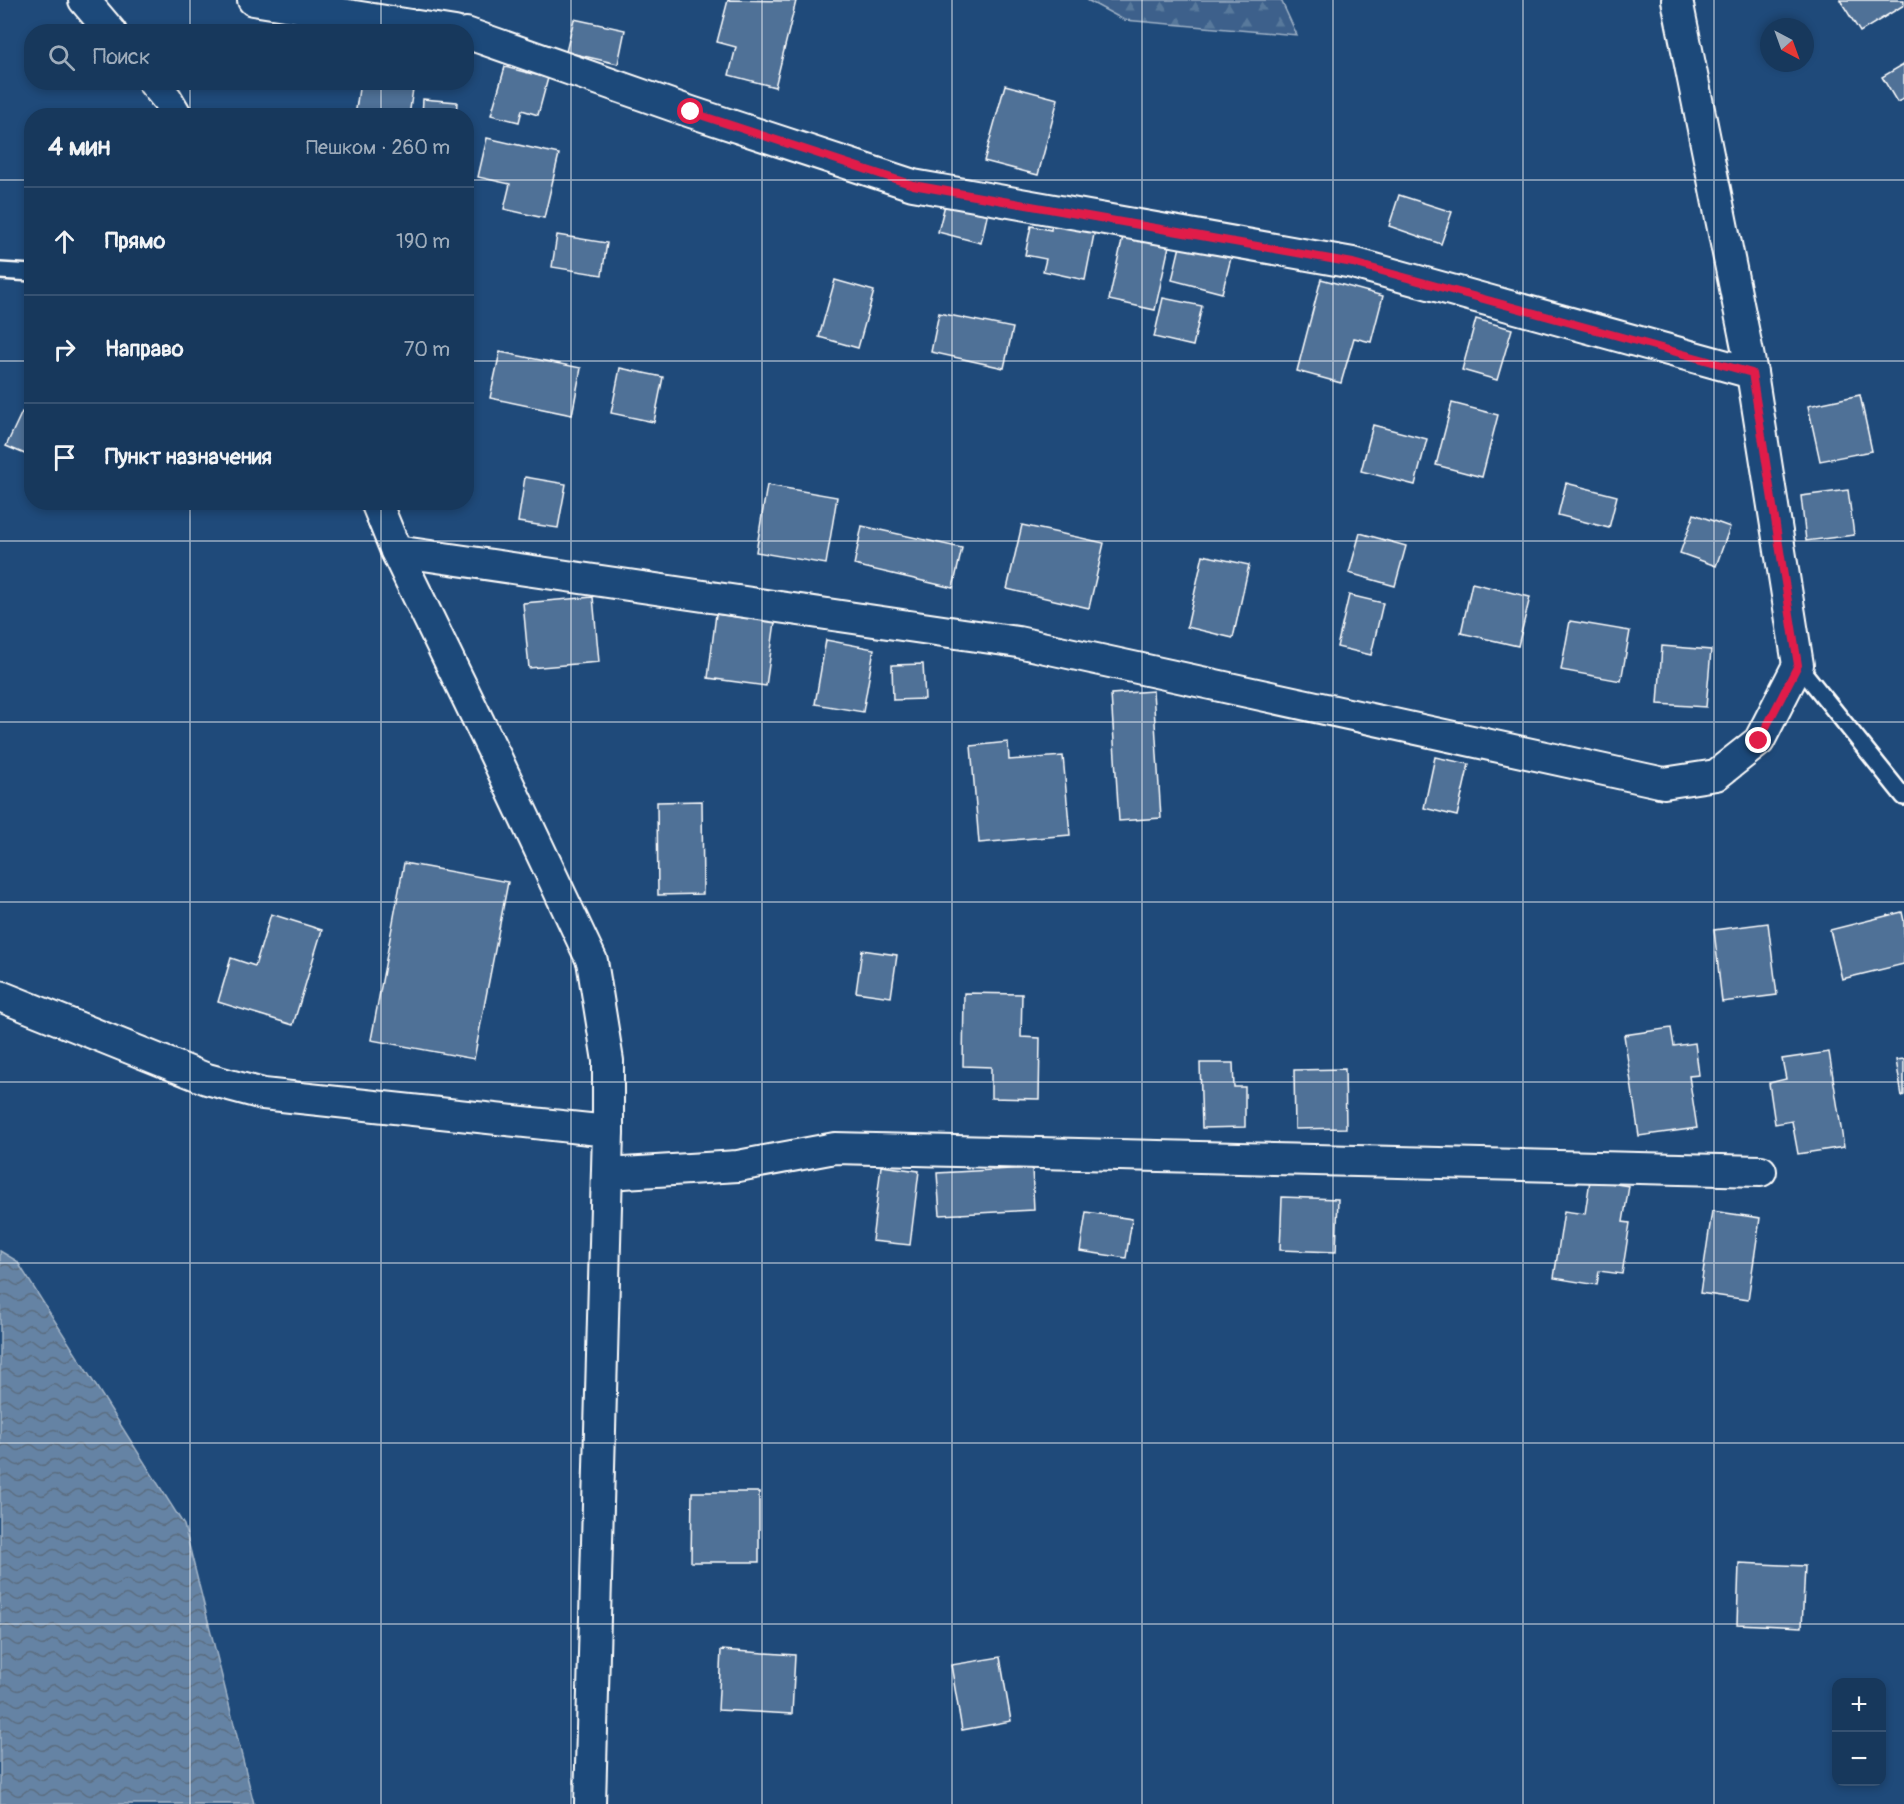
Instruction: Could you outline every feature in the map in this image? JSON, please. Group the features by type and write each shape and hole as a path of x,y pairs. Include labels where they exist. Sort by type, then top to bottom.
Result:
{"street":[{"path":"84,0 104,24"},
{"path":"253,0 404,24"},
{"path":"396,551 1018,642 1664,783 1716,775 1759,741 1798,665 1752,373 1677,0"},
{"path":"474,36 691,112 913,185 1353,263 1752,373"},
{"path":"160,90 172,108"},
{"path":"379,510 396,551 592,961 608,1061 608,1131 590,1804"},
{"path":"0,996 207,1079 263,1094 608,1131"},
{"path":"607,1173 738,1166 835,1148 1761,1171"}],"lane":[{"path":"0,270 24,272"},
{"path":"1798,665 1904,797"}],"green space":[{"path":"1087,0 1281,0 1297,35 1124,20"}],"water":[{"path":"0,1251 17,1261 184,1525 254,1804 0,1804"}],"building":[{"path":"728,0 796,1 775,87 729,75 736,47 717,42"},
{"path":"1840,0 1904,0 1904,5 1860,32"},
{"path":"574,19 625,30 618,64 566,52"},
{"path":"1904,64 1904,99 1897,102 1882,77"},
{"path":"505,67 548,78 538,115 522,110 519,122 491,115"},
{"path":"1005,85 1058,99 1038,175 984,161"},
{"path":"359,90 413,90 410,108 356,108"},
{"path":"423,99 457,102 457,108 422,108"},
{"path":"487,138 559,154 544,218 504,209 510,184 478,177"},
{"path":"1399,195 1452,212 1441,244 1389,226"},
{"path":"947,197 989,207 981,243 938,232"},
{"path":"1052,220 1095,229 1085,280 1043,271 1046,259 1025,255 1031,226 1051,230"},
{"path":"557,235 607,243 602,275 552,267"},
{"path":"1123,236 1169,246 1155,310 1109,300"},
{"path":"1181,242 1232,254 1222,293 1172,280"},
{"path":"1321,279 1383,296 1371,342 1354,338 1341,383 1297,371"},
{"path":"835,280 874,291 858,348 819,337"},
{"path":"1163,298 1202,306 1193,346 1154,337"},
{"path":"939,313 1013,328 1004,368 931,352"},
{"path":"1476,319 1512,329 1497,380 1462,370"},
{"path":"500,352 581,368 572,415 490,398"},
{"path":"620,368 663,377 654,422 611,413"},
{"path":"1860,395 1872,451 1820,461 1808,406"},
{"path":"1452,403 1498,415 1482,477 1436,465"},
{"path":"22,412 24,413 24,454 6,446"},
{"path":"1373,425 1427,439 1415,485 1361,471"},
{"path":"525,477 566,484 558,528 518,522"},
{"path":"1566,483 1617,496 1609,528 1558,515"},
{"path":"767,485 837,497 826,564 756,552"},
{"path":"1848,490 1854,535 1806,541 1801,496"},
{"path":"1694,514 1730,527 1716,566 1680,553"},
{"path":"1022,525 1104,543 1089,608 1007,589"},
{"path":"862,526 962,548 953,588 854,565"},
{"path":"1360,533 1406,546 1395,586 1349,573"},
{"path":"1203,555 1249,565 1233,638 1187,627"},
{"path":"1472,583 1530,597 1518,646 1461,633"},
{"path":"1349,595 1383,603 1371,655 1337,647"},
{"path":"593,597 599,662 529,668 523,603"},
{"path":"716,614 775,622 766,686 708,678"},
{"path":"1570,621 1630,631 1621,681 1561,670"},
{"path":"826,640 874,649 863,712 815,704"},
{"path":"1662,646 1711,650 1706,707 1658,704"},
{"path":"923,664 925,699 893,700 892,665"},
{"path":"1153,691 1161,818 1119,821 1111,694"},
{"path":"1008,742 1009,760 1063,756 1070,835 979,843 971,746"},
{"path":"1435,757 1469,764 1457,816 1424,808"},
{"path":"702,801 703,894 658,895 657,802"},
{"path":"404,863 508,882 474,1059 371,1040"},
{"path":"1902,912 1904,964 1842,979 1830,930"},
{"path":"271,914 322,930 293,1025 218,1002 231,958 255,966"},
{"path":"1768,923 1777,995 1722,1002 1714,930"},
{"path":"862,950 897,955 891,997 856,992"},
{"path":"964,993 1022,994 1021,1037 1040,1038 1039,1099 991,1098 991,1067 963,1066"},
{"path":"1671,1028 1674,1046 1695,1043 1699,1075 1689,1076 1697,1128 1639,1136 1624,1035"},
{"path":"1829,1052 1844,1147 1798,1154 1792,1121 1775,1124 1769,1083 1786,1079 1782,1059"},
{"path":"1904,1059 1904,1095 1902,1096 1896,1060"},
{"path":"1200,1063 1233,1063 1234,1087 1245,1087 1245,1127 1202,1128"},
{"path":"1345,1069 1346,1128 1295,1129 1294,1070"},
{"path":"881,1166 919,1171 910,1245 872,1241"},
{"path":"1032,1168 1034,1210 940,1215 937,1173"},
{"path":"1590,1180 1629,1186 1623,1222 1630,1223 1622,1274 1599,1271 1597,1285 1554,1278 1564,1211 1585,1214"},
{"path":"1282,1197 1338,1199 1336,1252 1280,1250"},
{"path":"1712,1211 1760,1218 1748,1300 1700,1293"},
{"path":"1086,1212 1132,1219 1126,1258 1080,1251"},
{"path":"692,1492 759,1492 759,1562 691,1562"},
{"path":"1739,1563 1805,1566 1802,1627 1737,1624"},
{"path":"721,1650 795,1655 792,1714 718,1710"},
{"path":"1000,1657 1011,1721 962,1730 951,1665"}],"route":[{"path":"691,112 913,185 1353,263 1752,373 1798,665 1759,741"}]}
